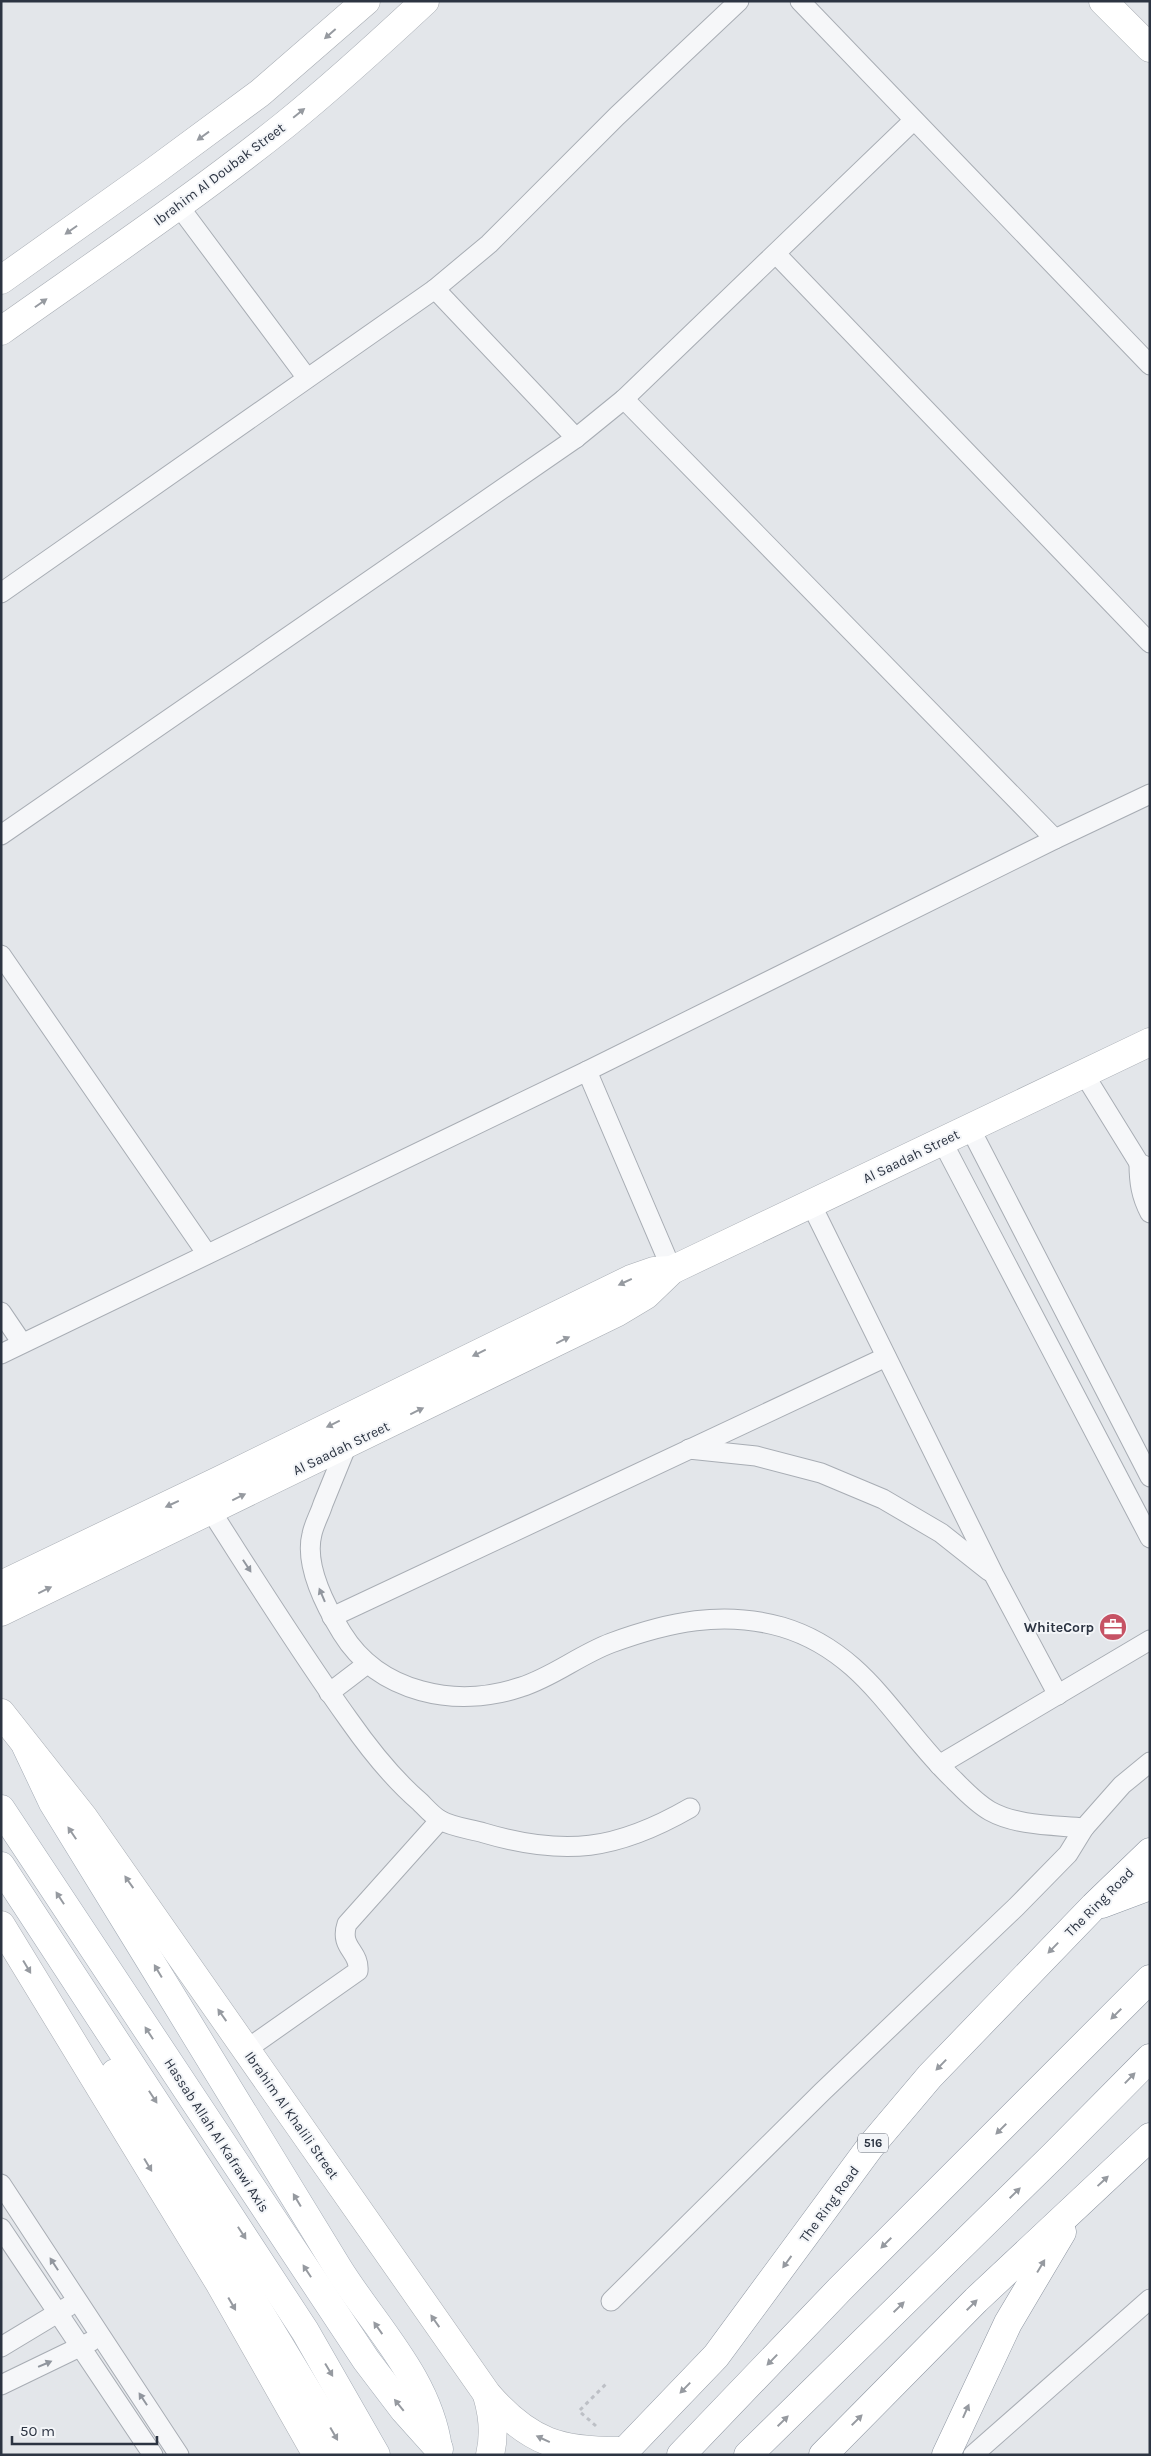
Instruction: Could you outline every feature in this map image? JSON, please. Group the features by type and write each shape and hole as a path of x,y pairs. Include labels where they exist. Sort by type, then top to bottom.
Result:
{"main road":[{"path":"1,280 252,99 366,1"},
{"name":"Ibrahim Al Doubak Street","path":"1,331 178,205 329,89 425,1"},
{"path":"1111,5 1150,48"},
{"name":"Al Saadah Street","path":"1,1612 616,1313 646,1295 672,1270 1150,1042"},
{"name":"Al Saadah Street","path":"1,1585 222,1480 632,1279 654,1272 672,1270"},
{"name":"Ibrahim Al Khalili Street","path":"1,1713 84,1818 487,2394 505,2415 525,2431 548,2442 573,2449 623,2453"},
{"path":"26,1746 53,1803 359,2301 417,2383 431,2414 440,2451"},
{"name":"Hassab Allah Al Kafrawi Axis","path":"1,1809 366,2360 404,2410 440,2451"},
{"name":"The Ring Road","path":"623,2453 716,2356 870,2147 930,2076 1094,1906 1150,1852"},
{"path":"1,1866 305,2331 376,2455"},
{"name":"516","path":"1094,1906 1150,1886"},
{"path":"1,1888 346,2455"},
{"path":"1,1926 220,2284 317,2455"},
{"path":"680,2455 840,2289 1150,1979"},
{"path":"748,2455 1054,2155 1150,2058"},
{"path":"823,2455 976,2300 1150,2138"},
{"path":"946,2455 1008,2323 1080,2202"},
{"path":"487,2394 492,2413 493,2433 490,2455"}],"street":[{"path":"1,592 435,289 489,244 617,116 739,1"},
{"path":"800,1 1150,365"},
{"path":"1,835 576,438 624,399 914,120"},
{"path":"178,205 307,378"},
{"path":"776,254 1150,643"},
{"path":"435,289 576,438"},
{"path":"624,399 1055,839"},
{"path":"1,1354 1150,794"},
{"path":"1,956 207,1254"},
{"path":"587,1070 672,1270"},
{"path":"1084,1074 1144,1165 1139,1180 1147,1202"},
{"path":"970,1128 1150,1477"},
{"path":"942,1141 1150,1538"},
{"path":"811,1204 994,1575 1058,1695"},
{"path":"1,1312 22,1343"},
{"path":"332,1617 886,1357"},
{"path":"347,1445 311,1535 312,1564 320,1591 332,1617 350,1646 367,1664 389,1680 410,1688 454,1696 476,1696 520,1688 541,1680 582,1656 645,1632 707,1618 759,1622 808,1638 852,1665 871,1682 939,1765 978,1802 1004,1817 1084,1828"},
{"path":"689,1449 756,1456 821,1473 884,1498 941,1533 994,1575"},
{"path":"211,1511 329,1692 379,1762 404,1788 440,1820 521,1844 556,1848 592,1846 627,1838 660,1825 690,1808"},
{"path":"939,1765 1150,1640"},
{"path":"329,1692 367,1664"},
{"path":"611,2301 822,2092 1016,1907 1068,1854 1084,1828 1122,1785 1150,1762"},
{"path":"247,2050 358,1971 359,1964 346,1944 344,1934 347,1924 440,1820"},
{"path":"1,2184 180,2455"},
{"path":"1,2228 153,2455"},
{"path":"973,2455 1150,2299"},
{"path":"1,2347 78,2300"},
{"path":"1,2385 102,2336"}],"path":[{"path":"598,2428 579,2411 608,2382"}],"place":[{"name":"WhiteCorp","path":"1113,1627"}]}
